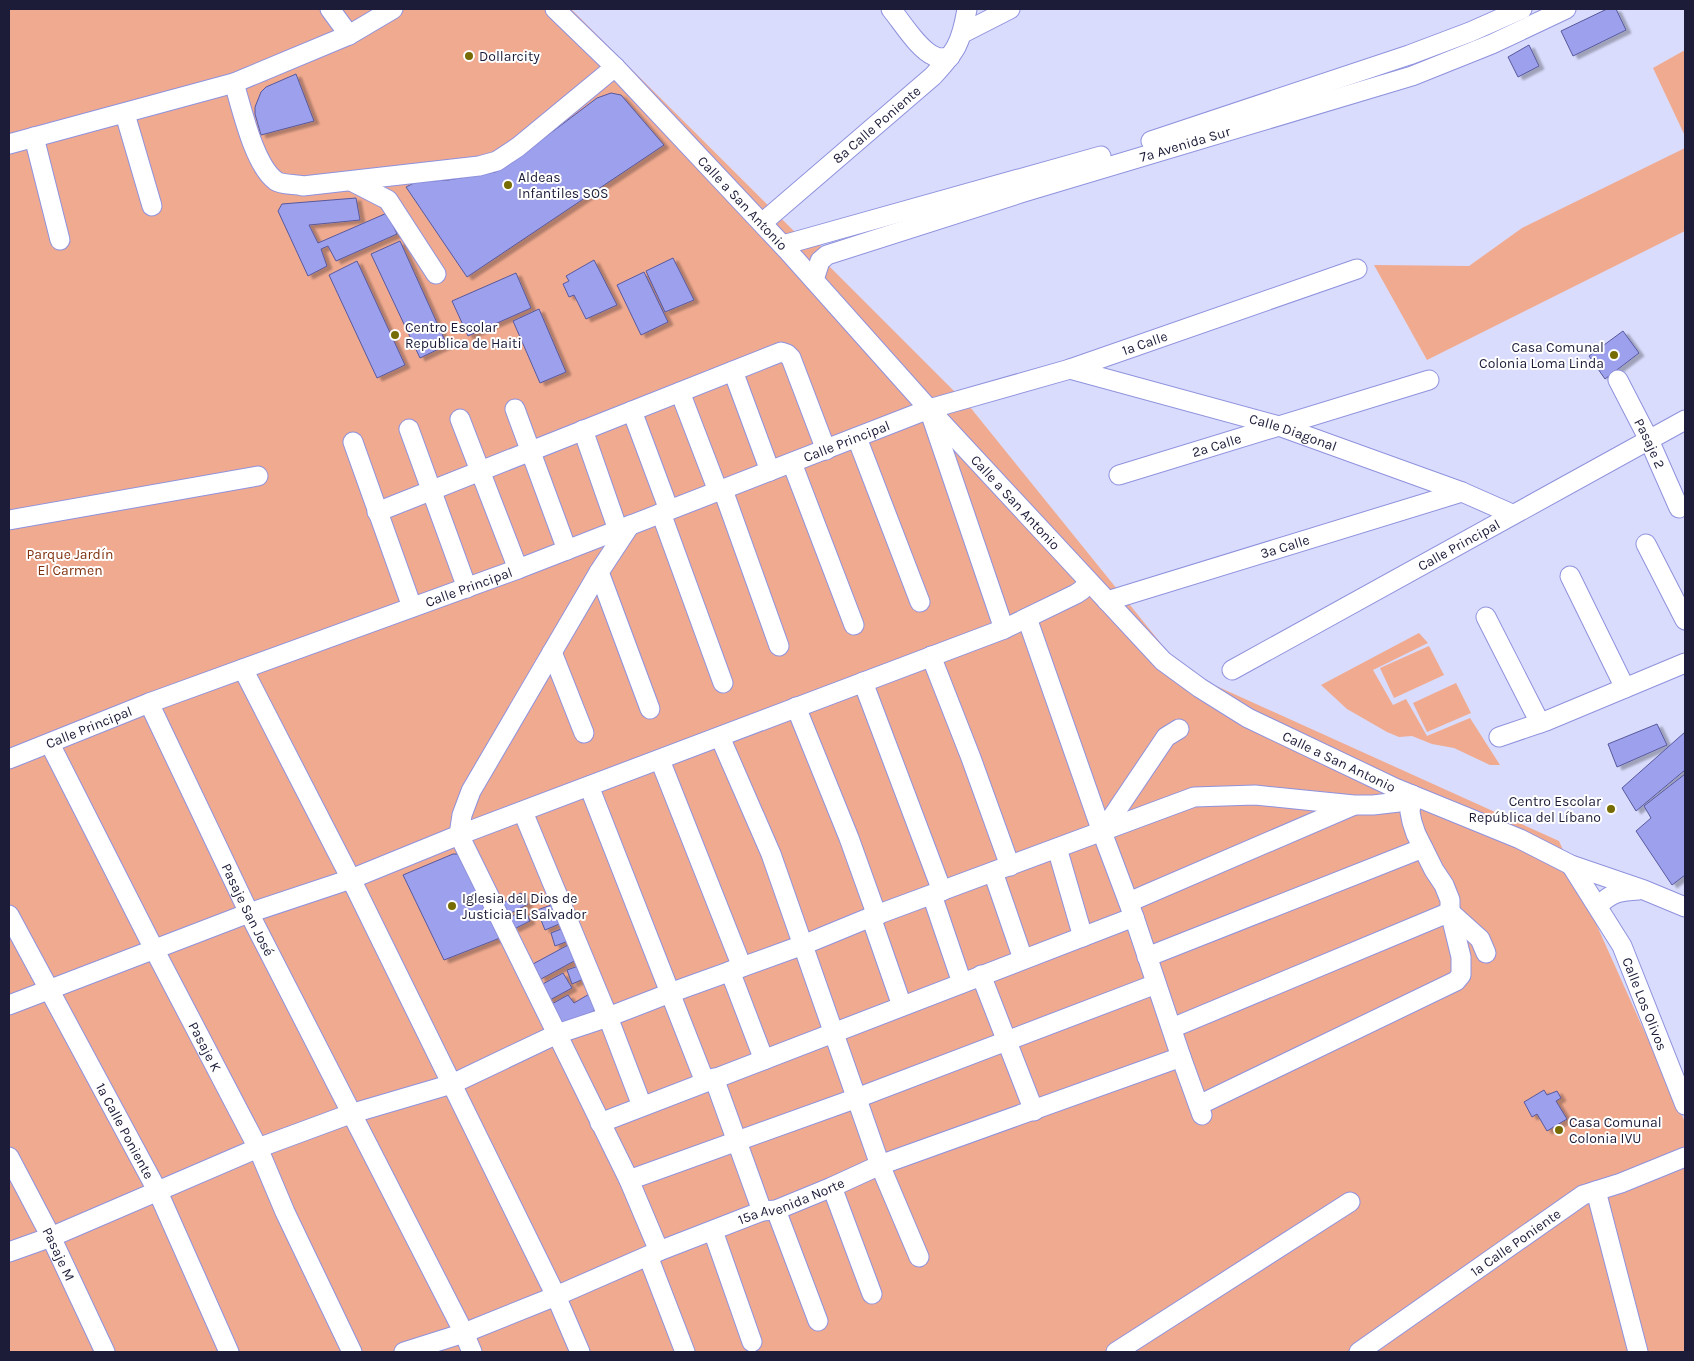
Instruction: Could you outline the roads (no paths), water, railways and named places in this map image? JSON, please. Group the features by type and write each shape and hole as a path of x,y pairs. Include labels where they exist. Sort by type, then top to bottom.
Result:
{"street":[{"path":"330,9 349,35"},
{"path":"9,144 234,83 349,35 393,9"},
{"name":"Calle a San Antonio","path":"555,9 615,67 783,245 929,409 1163,661 1248,718 1412,795 1520,839 1571,865 1644,890 1685,907"},
{"path":"891,9 926,51 941,58 950,57"},
{"name":"8a Calle Poniente","path":"762,223 932,76 956,49 963,33 967,9"},
{"path":"963,33 1010,9"},
{"name":"7a Avenida Sur","path":"783,245 1006,184 1159,138 1409,55 1470,32 1522,9"},
{"name":"7a Avenida Sur","path":"814,280 820,261 827,255 1024,192 1412,76 1492,44 1566,9"},
{"path":"234,83 250,135 262,165 277,181 303,186 479,166 497,160 518,147 615,67"},
{"path":"125,114 152,206"},
{"path":"34,137 60,240"},
{"path":"351,181 388,200 436,274"},
{"name":"1a Calle","path":"929,409 1070,369 1357,269"},
{"path":"377,512 781,352 791,358 826,450"},
{"name":"Calle Diagonal","path":"1070,369 1279,426 1462,492 1512,514"},
{"path":"733,371 770,471"},
{"name":"2a Calle","path":"1120,476 1429,380"},
{"name":"Pasaje 2","path":"1618,380 1649,440 1679,508"},
{"path":"680,392 720,490 779,646"},
{"path":"515,409 567,550"},
{"path":"929,409 1004,629"},
{"name":"Calle Principal","path":"9,760 149,703 518,569 929,409"},
{"path":"632,411 723,683"},
{"path":"460,419 518,569"},
{"name":"Calle Principal","path":"1232,670 1685,420"},
{"path":"409,429 467,588"},
{"path":"583,430 624,528 471,791 462,815 459,835 600,1123 630,1180 684,1352"},
{"path":"858,438 920,602"},
{"path":"353,442 412,607"},
{"path":"792,463 854,625"},
{"path":"9,520 94,513 258,476"},
{"name":"3a Calle","path":"1106,601 1462,492"},
{"path":"1646,544 1685,620"},
{"path":"600,572 650,710"},
{"path":"1570,576 1625,688"},
{"path":"9,1005 248,914 351,879 459,835 1004,629 1076,594 1082,590 1088,581"},
{"path":"1486,617 1540,723"},
{"path":"1027,618 1201,1110 1456,981 1461,975 1461,957 1450,912 1450,900 1414,828 1410,812 1412,795"},
{"path":"552,652 584,732"},
{"path":"931,656 968,749 1001,869 1023,959"},
{"path":"1499,737 1540,723 1685,663"},
{"path":"244,669 351,879 452,1084 556,1296 580,1352"},
{"path":"863,682 937,893 962,983"},
{"name":"Pasaje San José","path":"149,703 248,914 464,1333 472,1352"},
{"path":"796,707 849,838 902,1006"},
{"path":"1102,832 1166,737 1179,729"},
{"path":"720,737 771,854 880,1165 919,1257"},
{"name":"Pasaje K","path":"50,744 258,1148 285,1212 352,1352"},
{"path":"660,760 736,969 764,1060"},
{"path":"589,786 670,993 818,1321"},
{"path":"9,1252 51,1237 258,1148 350,1114 452,1084 557,1034 608,1018 670,993 803,945 874,916 1194,797 1255,795 1354,805 1388,804 1399,802 1412,795"},
{"path":"600,1123 1083,937 1131,909 1354,805"},
{"path":"523,812 608,1018 642,1106"},
{"path":"1057,848 1083,937"},
{"path":"1147,958 1423,848"},
{"name":"Calle Los Olivos","path":"1571,865 1622,946 1685,1105"},
{"path":"1598,906 1607,897 1616,892 1644,890"},
{"path":"1450,912 1480,939 1486,953"},
{"path":"1172,1028 1450,912"},
{"name":"1a Calle Poniente","path":"9,915 158,1192 229,1352"},
{"path":"981,975 1034,1111"},
{"path":"630,1180 857,1098 1156,984"},
{"name":"15a Avenida Norte","path":"404,1352 464,1333 653,1254 832,1187 880,1165 1181,1057"},
{"name":"Pasaje M","path":"9,1157 51,1237 105,1352"},
{"name":"1a Calle Poniente","path":"1359,1352 1583,1195 1621,1183 1685,1157"},
{"path":"832,1187 872,1294"},
{"path":"1596,1191 1638,1352"},
{"path":"1116,1352 1350,1202"},
{"path":"713,1231 752,1342"}],"place":[{"name":"Dollarcity","path":"469,56"},
{"name":"Aldeas Infantiles SOS","path":"508,185"},
{"name":"Centro Escolar Republica de Haiti","path":"395,335"},
{"name":"Casa Comunal Colonia Loma Linda","path":"1614,355"},
{"name":"Centro Escolar República del Líbano","path":"1611,809"},
{"name":"Iglesia del Dios de Justicia El Salvador","path":"452,906"},
{"name":"Casa Comunal Colonia IVU","path":"1559,1130"}],"park label":[{"name":"Parque Jardín El Carmen","path":"70,562"}]}
